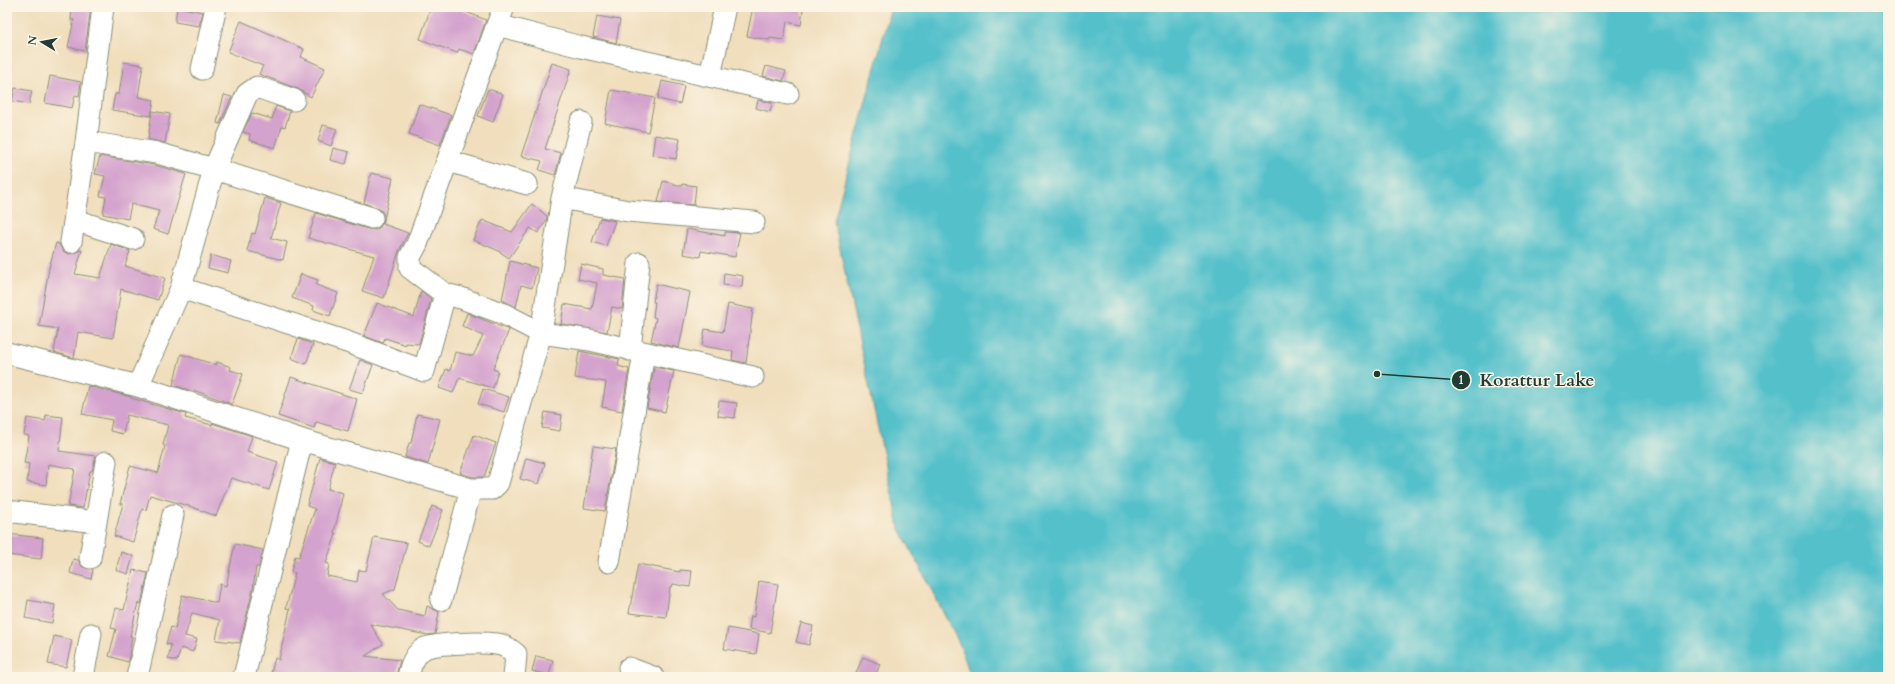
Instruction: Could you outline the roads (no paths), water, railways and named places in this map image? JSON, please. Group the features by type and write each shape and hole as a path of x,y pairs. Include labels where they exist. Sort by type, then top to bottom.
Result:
{"street":[{"path":"71,242 86,142 103,7"},
{"path":"202,69 216,7"},
{"path":"710,76 725,7"},
{"path":"753,377 590,340 540,333 504,314 461,298 445,294 410,268 410,257 417,244 501,16 581,47 788,94"},
{"path":"138,386 181,288 214,169 247,94 257,87 294,100"},
{"path":"7,353 138,386 302,440 471,489 492,489 498,483 540,333 562,198 581,122"},
{"path":"86,142 157,153 372,218"},
{"path":"448,161 527,184"},
{"path":"562,198 628,211 754,222"},
{"path":"75,220 133,239"},
{"path":"609,562 637,351 639,264"},
{"path":"181,288 347,342 424,371 445,294"},
{"path":"244,677 302,440"},
{"path":"90,558 106,462"},
{"path":"441,600 471,489"},
{"path":"7,511 96,522"},
{"path":"137,677 173,515"},
{"path":"83,677 91,634"},
{"path":"408,677 411,667 424,649 441,644 497,644 508,648 516,654 514,677"},
{"path":"629,668 652,677"}],"water":[{"path":"891,7 1888,7 1888,677 971,677 960,645 899,527 834,221"}],"place":[{"name":"Korattur Lake","path":"1377,374"}]}
